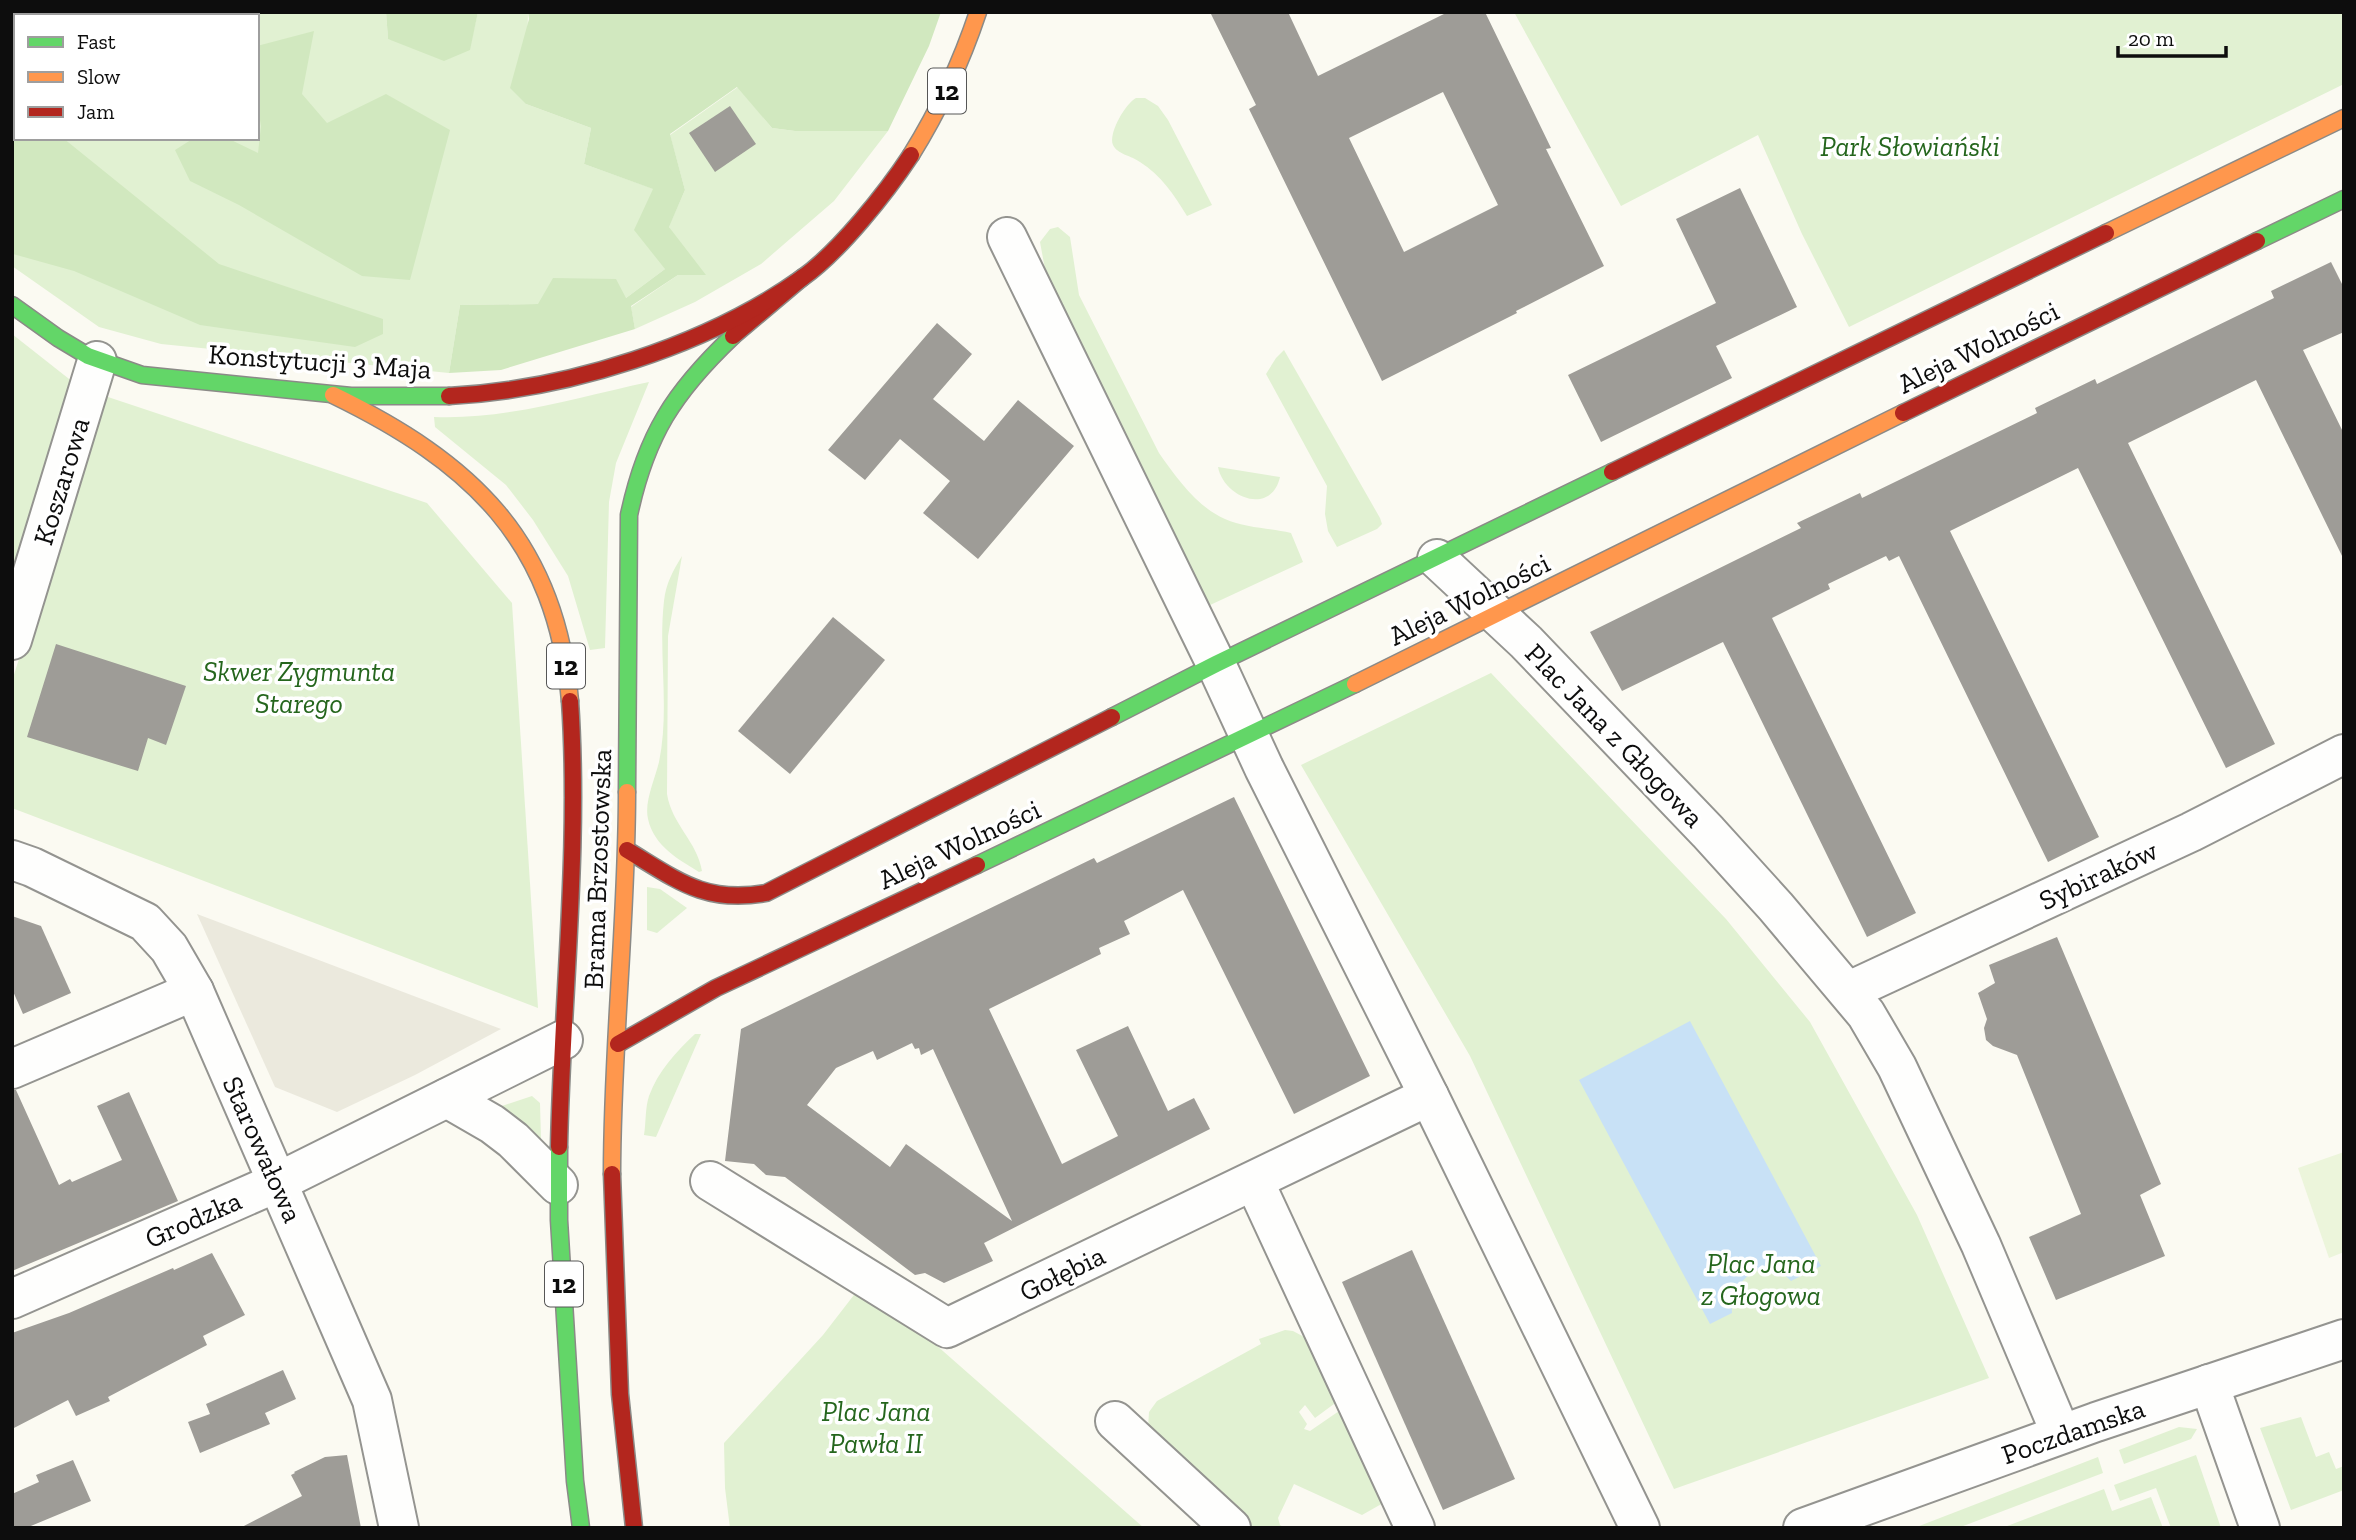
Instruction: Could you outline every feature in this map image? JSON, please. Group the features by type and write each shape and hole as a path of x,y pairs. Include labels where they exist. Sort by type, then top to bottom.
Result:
{"street":[{"name":"Konstytucji 3 Maja","path":"12,305 74,351 120,370 142,375 334,394 424,397 488,394 561,381 632,360 679,343 760,303 803,277 867,213 912,155 930,126 954,77 978,12"},
{"name":"Aleja Wolności","path":"627,850 697,891 716,897 734,898 766,893 1216,664 2344,118"},
{"name":"Aleja Wolności","path":"618,1044 716,988 1249,736 1858,435 2344,199"},
{"path":"1007,237 1249,736 1640,1528"},
{"name":"Brama Brzostowska","path":"634,1528 620,1394 612,1183 612,1110 618,1044 627,850 629,515 637,471 649,443 682,388 736,331 803,277"},
{"name":"Koszarowa","path":"12,640 97,361"},
{"name":"Brama Brzostowska","path":"334,394 424,443 484,494 523,544 538,572 553,610 565,656 571,714 571,902 558,1185 575,1481 582,1528"},
{"name":"Plac Jana z Głogowa","path":"1437,559 1497,614 1708,832 1849,991 1866,1014 1897,1067 1981,1245 2061,1434"},
{"name":"Sybiraków","path":"1849,991 2191,832 2344,754"},
{"name":"Starowałowa","path":"12,860 32,867 145,922 169,948 194,991 372,1400 399,1528"},
{"path":"12,1069 194,991"},
{"name":"Grodzka","path":"12,1299 278,1182 563,1040"},
{"name":"Gołębia","path":"710,1181 947,1328 1429,1096"},
{"path":"447,1098 492,1124 513,1140 558,1185"},
{"path":"1254,1181 1415,1528"},
{"name":"Poczdamska","path":"1803,1528 2061,1434 2344,1339"},
{"path":"2209,1384 2260,1528"},
{"path":"1115,1421 1231,1528"}],"green space":[{"path":"12,12 386,12 388,39 469,50 478,12 528,12 526,104 591,128 584,164 654,189 665,269 626,298 538,304 460,305 449,373 161,344 99,327 12,266"},
{"path":"386,12 478,12 470,50 444,61 388,39"},
{"path":"528,12 941,12 929,46 888,131 795,131 772,128 737,87 670,134 685,190 669,227 706,275 678,275 631,306 635,329 501,370 449,373 460,305 538,304 553,278 616,279 626,298 665,269 634,230 653,189 584,164 591,128 526,104 510,88 529,19"},
{"name":"Park Słowiański","path":"1514,12 2344,12 2344,84 1849,327 1802,234 1758,135 1621,206"},
{"path":"314,31 302,94 327,123 386,94 450,130 410,280 362,276 239,205 190,181 175,150 191,140 231,140 258,153 261,126 259,45"},
{"path":"738,87 772,128 795,131 888,131 834,201 761,264 695,302 635,329 631,307 678,275 669,226 685,190 670,135"},
{"path":"12,98 14,140 65,140 219,264 383,319 383,334 355,347 200,325 74,271 13,254"},
{"path":"1136,98 1145,98 1158,106 1168,120 1212,205 1187,216 1161,179 1148,167 1115,148 1112,140 1115,126 1127,106"},
{"path":"1058,227 1070,237 1079,295 1159,453 1188,490 1215,514 1241,524 1291,533 1303,562 1208,606 1045,269 1040,242 1050,229"},
{"path":"12,334 78,386 21,570 12,567"},
{"path":"1284,350 1382,524 1377,529 1337,547 1328,531 1325,514 1327,486 1266,374"},
{"path":"649,382 616,463 609,502 605,648 590,650 568,576 533,520 506,485 435,427 434,417 515,411"},
{"name":"Skwer Zygmunta Starego","path":"102,395 427,503 512,603 538,1008 12,808 12,681"},
{"path":"1218,467 1280,477 1275,489 1267,496 1248,498 1229,487"},
{"path":"682,556 668,636 667,794 674,815 699,860 702,871 699,872 675,857 661,844 651,828 647,812 659,762 664,722 664,601 668,583"},
{"name":"Plac Jana z Głogowa","path":"1491,673 1726,919 1810,1022 1917,1215 1989,1378 1674,1489 1470,1056 1301,765"},
{"path":"647,887 660,889 687,908 657,933 647,930"},
{"path":"695,1034 701,1034 656,1137 644,1135 649,1096 657,1078 668,1062"},
{"path":"532,1096 540,1103 541,1140 535,1148 493,1109"},
{"path":"2344,1152 2344,1252 2329,1258 2298,1168"},
{"name":"Plac Jana Pawła II","path":"857,1291 927,1337 1144,1528 730,1528 725,1488 724,1443 823,1335"},
{"path":"1285,1330 1308,1339 1338,1401 1315,1418 1305,1405 1299,1412 1307,1424 1304,1429 1310,1431 1342,1409 1385,1502 1362,1515 1294,1484 1278,1518 1280,1525 1285,1528 1249,1528 1148,1428 1149,1412 1157,1401 1261,1344 1259,1339"},
{"path":"2301,1417 2316,1457 2329,1452 2336,1469 2344,1466 2344,1490 2291,1510 2260,1428"},
{"path":"2179,1427 2197,1429 2191,1439 2124,1464 2119,1450"},
{"path":"2196,1455 2221,1528 2171,1528 2156,1488 2120,1501 2114,1485"},
{"path":"2098,1457 2103,1473 1958,1528 1914,1528"},
{"path":"2104,1489 2112,1511 2151,1497 2163,1528 2002,1528"}],"shaded area":[{"path":"197,914 501,1029 415,1075 337,1112 275,1087"}],"water":[{"path":"1690,1021 1821,1266 1791,1281 1774,1269 1766,1268 1750,1274 1731,1297 1732,1313 1710,1324 1579,1080"}],"building":[{"path":"1210,12 1288,12 1318,76 1448,12 1485,12 1551,148 1546,149 1604,266 1382,381 1249,109 1256,105","holes":["1443,92 1498,205 1404,252 1349,138"]},
{"path":"730,106 756,144 715,172 689,133"},
{"path":"1740,188 1797,307 1716,346 1732,378 1601,442 1568,375 1716,303 1676,219"},
{"path":"2331,262 2344,288 2344,332 2303,350 2344,434 2344,560 2256,380 2128,443 2275,744 2226,768 2078,468 1950,531 2099,837 2048,862 1899,556 1889,561 1886,556 1828,584 1830,589 1772,618 1916,913 1867,937 1723,642 1622,691 1590,632 1801,528 1797,523 1860,493 1862,498 2037,413 2035,408 2095,379 2097,384 2274,298 2271,291"},
{"path":"937,323 972,354 933,399 984,441 1018,400 1074,446 978,559 923,513 950,481 900,439 865,480 828,450"},
{"path":"833,617 885,660 790,774 738,731"},
{"path":"56,644 186,686 166,745 148,738 138,771 27,737"},
{"path":"1234,797 1370,1076 1294,1114 1183,890 1124,921 1130,934 1099,948 1101,954 989,1009 1062,1164 1118,1136 1076,1050 1128,1026 1168,1111 1194,1098 1210,1129 984,1243 993,1261 944,1283 925,1273 915,1275 785,1177 766,1175 754,1164 725,1161 741,1029 1094,858 1097,863","holes":["912,1043 915,1049 919,1048 921,1055 933,1049 1012,1221 906,1144 890,1167 807,1105 836,1068 873,1051 877,1060"]},
{"path":"12,916 41,926 71,993 23,1014 12,989"},
{"path":"2057,937 2161,1184 2140,1195 2165,1256 2056,1300 2029,1237 2081,1214 2017,1055 1993,1046 1986,1040 1984,1028 1987,1019 1978,993 1995,983 1989,965"},
{"path":"12,1090 16,1090 59,1185 122,1160 97,1106 129,1092 178,1201 12,1271"},
{"path":"1412,1250 1515,1479 1443,1510 1342,1282"},
{"path":"212,1253 245,1315 203,1336 207,1345 108,1397 110,1401 76,1416 68,1400 12,1429 12,1333 69,1313"},
{"path":"283,1370 296,1399 265,1413 270,1424 200,1453 188,1422 210,1414 206,1404"},
{"path":"347,1455 361,1528 240,1528 302,1496 291,1475 294,1472 325,1457"},
{"path":"73,1460 91,1501 26,1528 12,1528 12,1494 39,1482 36,1475"}],"traffic: fast":[{"path":"2257,241 2344,199"},
{"path":"12,305 88,356 142,375 351,396 449,396"},
{"path":"627,792 629,515 644,461 665,416 694,376 733,336"},
{"path":"1112,717 1612,472"},
{"path":"977,865 1355,684"},
{"path":"559,1147 559,1220 575,1481 581,1528"}],"traffic: slow":[{"path":"911,155 949,86 978,12"},
{"path":"2106,233 2344,118"},
{"path":"333,395 426,448 465,479 498,513 525,551 546,595 561,644 570,701"},
{"path":"1355,684 1903,413"},
{"path":"612,1174 627,792"}],"traffic: jam":[{"path":"449,396 540,385 587,374 679,344 723,324 764,302 816,267 861,221 911,155"},
{"path":"1612,472 2106,233"},
{"path":"1903,413 2257,241"},
{"path":"733,336 803,277"},
{"path":"559,1147 572,869 573,757 570,701"},
{"path":"627,850 677,880 708,892 745,896 766,893 1112,717"},
{"path":"618,1044 716,988 977,865"},
{"path":"612,1174 620,1394 634,1528"}]}
